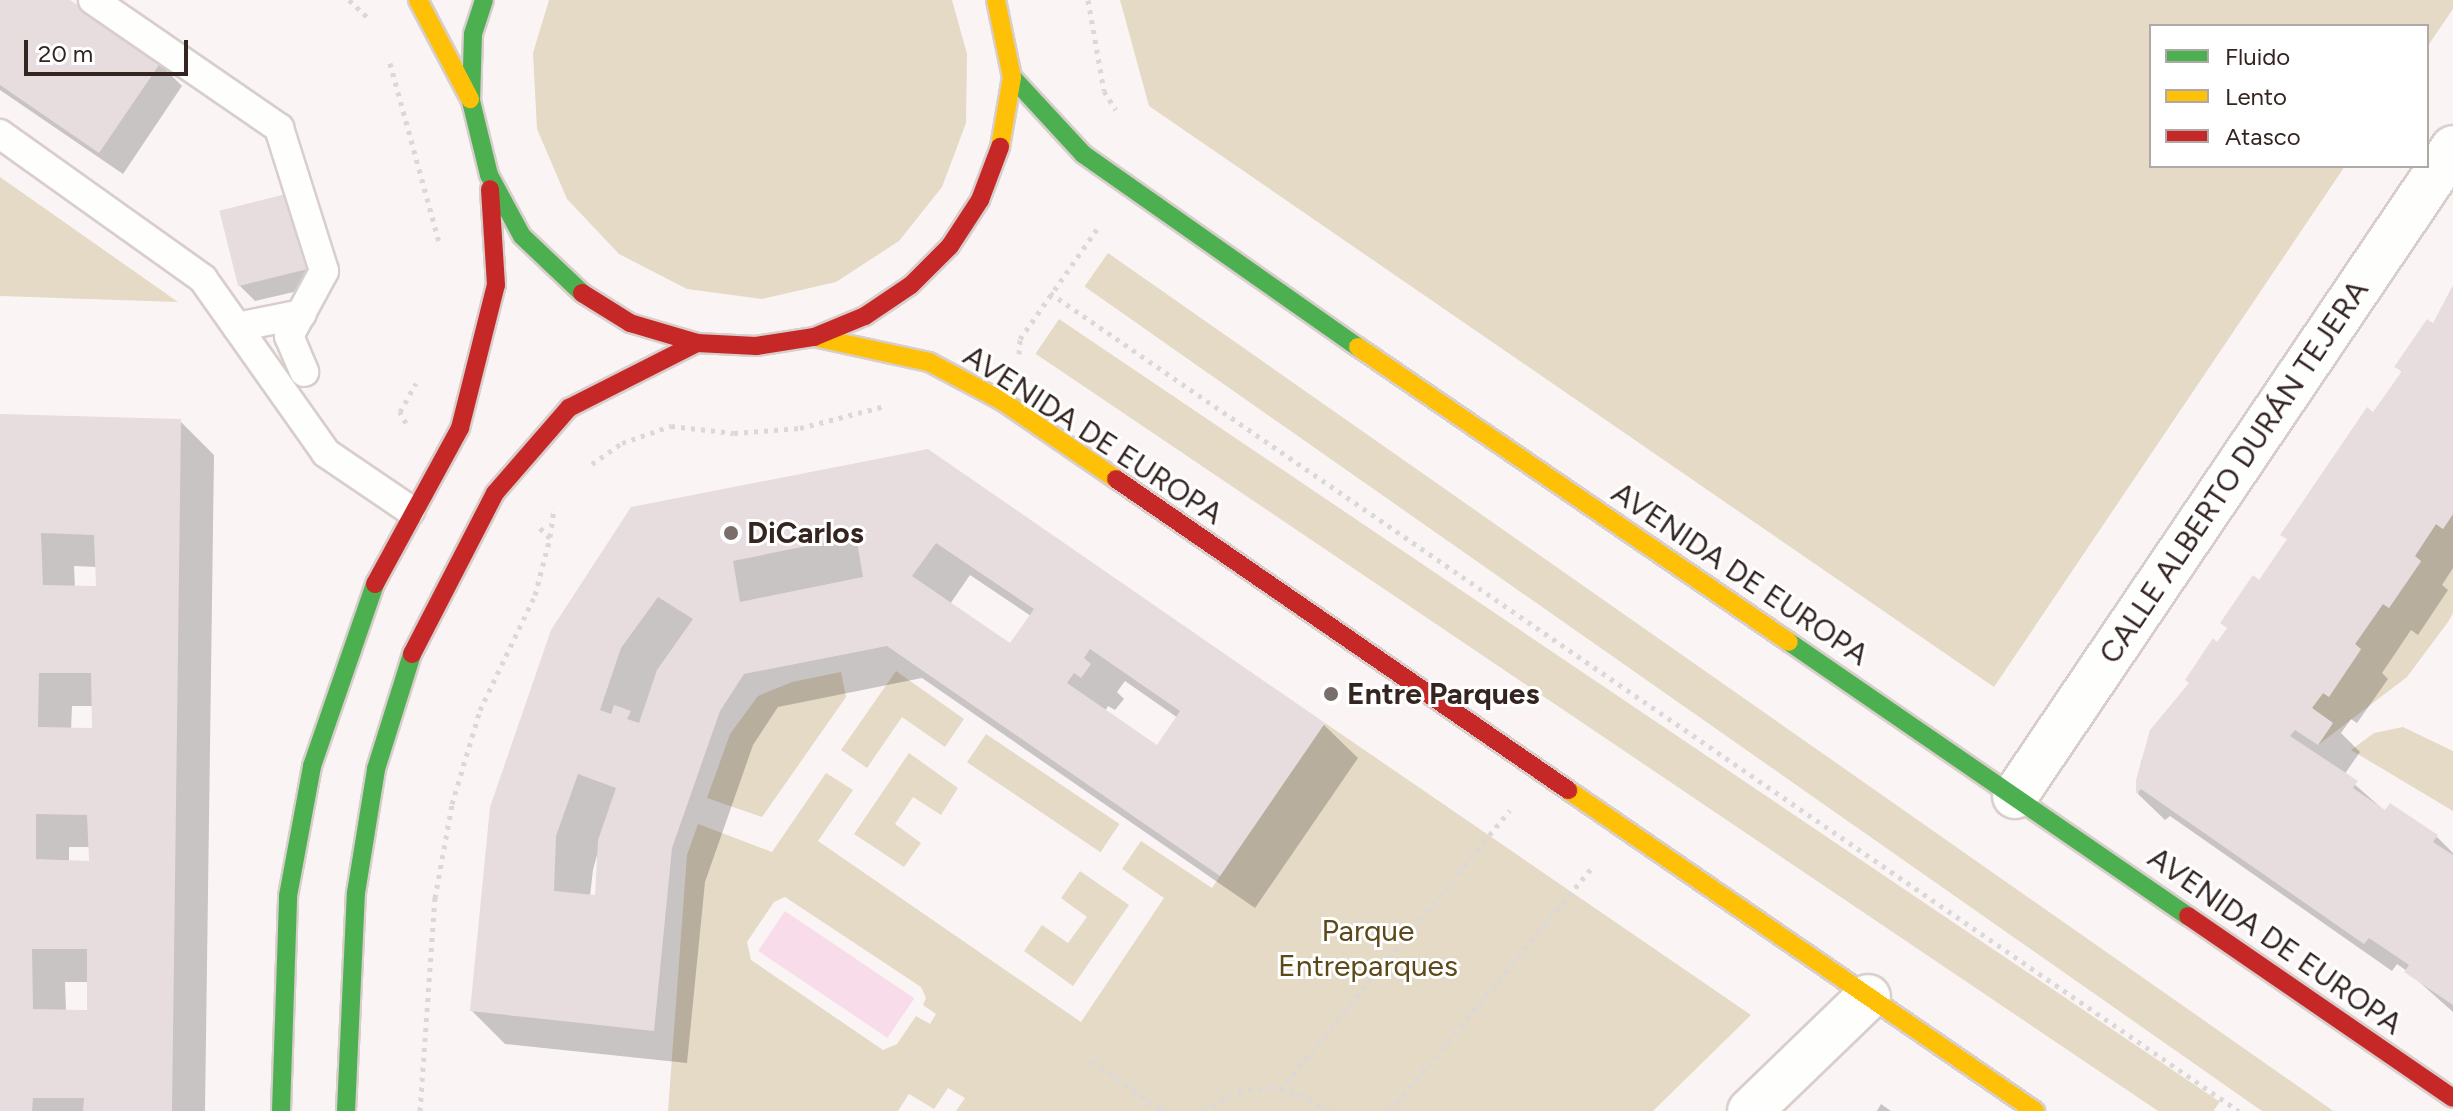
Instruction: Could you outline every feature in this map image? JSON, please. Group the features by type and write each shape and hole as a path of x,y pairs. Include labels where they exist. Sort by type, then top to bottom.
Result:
{"main road":[{"path":"418,0 471,101"},
{"name":"AVENIDA DE EUROPA","path":"484,0 473,34 471,101 489,175 522,236 571,287 630,323 697,343 756,346 814,337 865,316 911,285 950,246 980,200 1000,147 1012,77 996,0"},
{"name":"AVENIDA DE EUROPA","path":"1012,77 1083,154 1140,197 2453,1098"},
{"path":"281,1111 288,896 312,766 354,636 410,510 460,428 496,285 489,175"},
{"name":"AVENIDA DE EUROPA","path":"814,337 929,362 1002,401 2035,1111"},
{"path":"346,1111 356,893 376,769 411,655 495,493 569,408 697,343"}],"street":[{"name":"CALLE ALBERTO DURÁN TEJERA","path":"2015,796 2453,148"},
{"path":"1750,1111 1868,997"}],"lane":[{"path":"93,0 279,128 324,271 289,336 304,372"},
{"path":"0,134 203,279 326,453 410,510"},
{"path":"237,327 302,314"}],"path":[{"path":"1050,293 2239,1111"},
{"path":"1280,1090 1541,772"},
{"path":"1390,1111 1624,829"},
{"path":"1092,1061 1163,1111"},
{"path":"1203,1111 1238,1091 1280,1090 1300,1094 1329,1111"}],"green space":[{"path":"549,0 952,0 967,54 966,123 942,187 899,241 836,282 762,299 687,289 619,254 567,199 537,129 533,53"},
{"path":"1120,0 2453,0 2453,9 2429,44 2429,24 2149,24 2149,168 2344,168 1994,687 1149,106"},
{"path":"0,177 178,302 0,296"},
{"path":"1108,253 2333,1111 2262,1111 1084,287"},
{"path":"1059,319 2220,1102 2213,1111 2158,1111 1036,354"},
{"path":"2453,514 2453,613 2448,622 2407,677 2318,745 2333,723 2312,708 2323,693 2329,696 2361,650 2355,644 2383,604 2389,608 2421,562 2415,556 2436,524 2443,529"},
{"path":"896,671 964,719 945,747 902,717 867,768 841,750"},
{"path":"841,672 846,697 762,817 707,798 730,734 758,696 792,682"},
{"name":"Parque Entreparques","path":"1325,723 1751,1015 1653,1111 956,1111 965,1098 948,1088 934,1109 909,1094 898,1111 668,1111 687,855 698,824 772,852 826,773 853,790 818,841 1081,1022 1164,898 1122,869 1141,841 1212,888","holes":["785,897 921,987 926,998 923,1005 936,1014 930,1024 916,1016 897,1044 883,1050 751,960 747,942 774,902"]},
{"path":"2403,727 2453,751 2453,811 2351,750 2374,733"},
{"path":"986,734 1119,824 1100,852 967,762"},
{"path":"909,753 958,788 941,815 913,797 895,824 921,843 904,867 854,834"},
{"path":"1080,871 1129,905 1073,986 1024,951 1042,925 1068,943 1087,917 1061,898"}],"shaded area":[{"path":"785,911 914,998 887,1038 758,951"}],"building":[{"path":"0,0 70,0 161,62 99,153 0,85"},
{"path":"294,192 313,268 238,286 219,211"},
{"path":"2453,285 2453,514 2443,529 2436,524 2415,556 2421,561 2389,608 2383,604 2355,644 2361,649 2329,697 2323,693 2312,708 2333,723 2318,745 2295,730 2290,736 2358,781 2353,788 2385,810 2390,803 2438,835 2433,842 2453,855 2453,1005 2404,972 2409,965 2369,938 2364,944 2141,789 2136,794 2136,780 2150,730 2189,683 2185,680 2213,638 2217,642 2227,628 2220,623 2253,575 2259,580 2287,539 2280,535 2367,407 2373,412 2402,371 2394,367 2427,319 2433,323"},
{"path":"0,414 181,419 172,1111 83,1111 84,1098 33,1098 32,1111 0,1111","holes":["41,533 94,535 96,586 43,585","39,673 91,673 92,728 38,727","36,814 87,815 89,861 36,859","32,949 87,949 87,1010 33,1009"]},
{"path":"928,449 1325,723 1220,876 887,646 744,674 720,711 672,848 654,1031 470,1011 490,807 551,630 631,507","holes":["856,536 863,577 740,602 733,561","936,543 1034,609 1010,643 912,576","658,597 693,619 657,670 639,723 627,719 631,711 614,705 611,714 600,710 621,648","1090,649 1180,711 1157,745 1067,683 1074,673 1081,678 1091,664 1084,658","578,774 616,788 598,840 595,895 554,891 556,836"]}],"traffic: fast":[{"path":"484,0 473,34 471,101 489,175 522,236 582,293"},
{"path":"1012,77 1083,154 1358,347"},
{"path":"281,1111 288,896 312,766 375,584"},
{"path":"1789,642 2188,916"},
{"path":"346,1111 356,893 376,769 412,654"}],"traffic: slow":[{"path":"418,0 470,99"},
{"path":"996,0 1012,77 1000,147"},
{"path":"814,337 929,362 1002,401 1116,479"},
{"path":"1358,347 1789,642"},
{"path":"1568,790 2035,1111"}],"traffic: jam":[{"path":"582,293 630,323 697,343 756,346 814,337 865,316 911,285 950,246 980,200 1000,147"},
{"path":"375,584 460,428 496,285 490,189"},
{"path":"412,654 495,493 569,408 697,343"},
{"path":"1116,479 1568,790"},
{"path":"2188,916 2453,1098"}],"place":[{"name":"DiCarlos","path":"731,533"},
{"name":"Entre Parques","path":"1331,694"}]}
